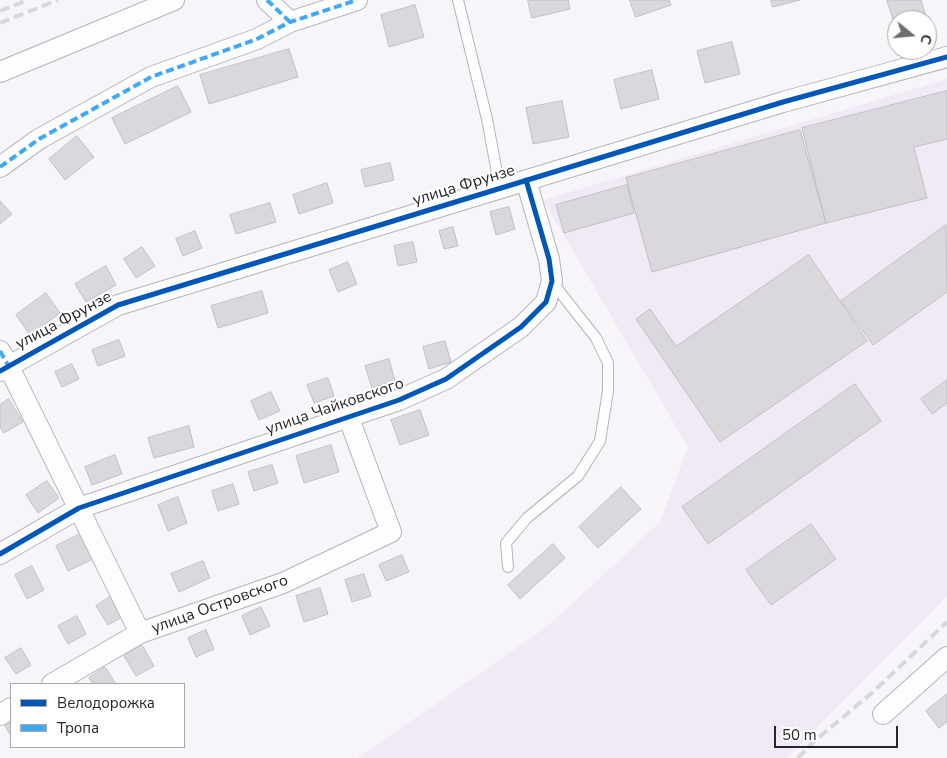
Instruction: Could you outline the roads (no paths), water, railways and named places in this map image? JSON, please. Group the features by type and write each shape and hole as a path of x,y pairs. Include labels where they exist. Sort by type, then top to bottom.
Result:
{"street":[{"path":"0,72 174,0"},
{"path":"267,0 290,22"},
{"path":"0,167 39,139 151,77 257,39 290,22 357,0"},
{"name":"улица Фрунзе","path":"3,362 118,304 783,102 947,57"},
{"name":"улица Чайковского","path":"0,554 79,508 399,400 446,379 521,327 546,302 552,281 549,259 526,180"},
{"path":"3,362 79,508 140,633"},
{"name":"улица Островского","path":"54,683 140,633 282,583 391,532 348,416"},
{"path":"884,714 947,656"}],"lane":[{"path":"458,0 487,119 500,189"},
{"path":"508,567 506,543 527,518 578,476 600,442 608,391 608,363 596,338 552,281"}],"railway":[{"path":"0,11 28,0"},
{"path":"0,23 58,0"},
{"path":"798,758 811,744 874,691 947,622"}]}
